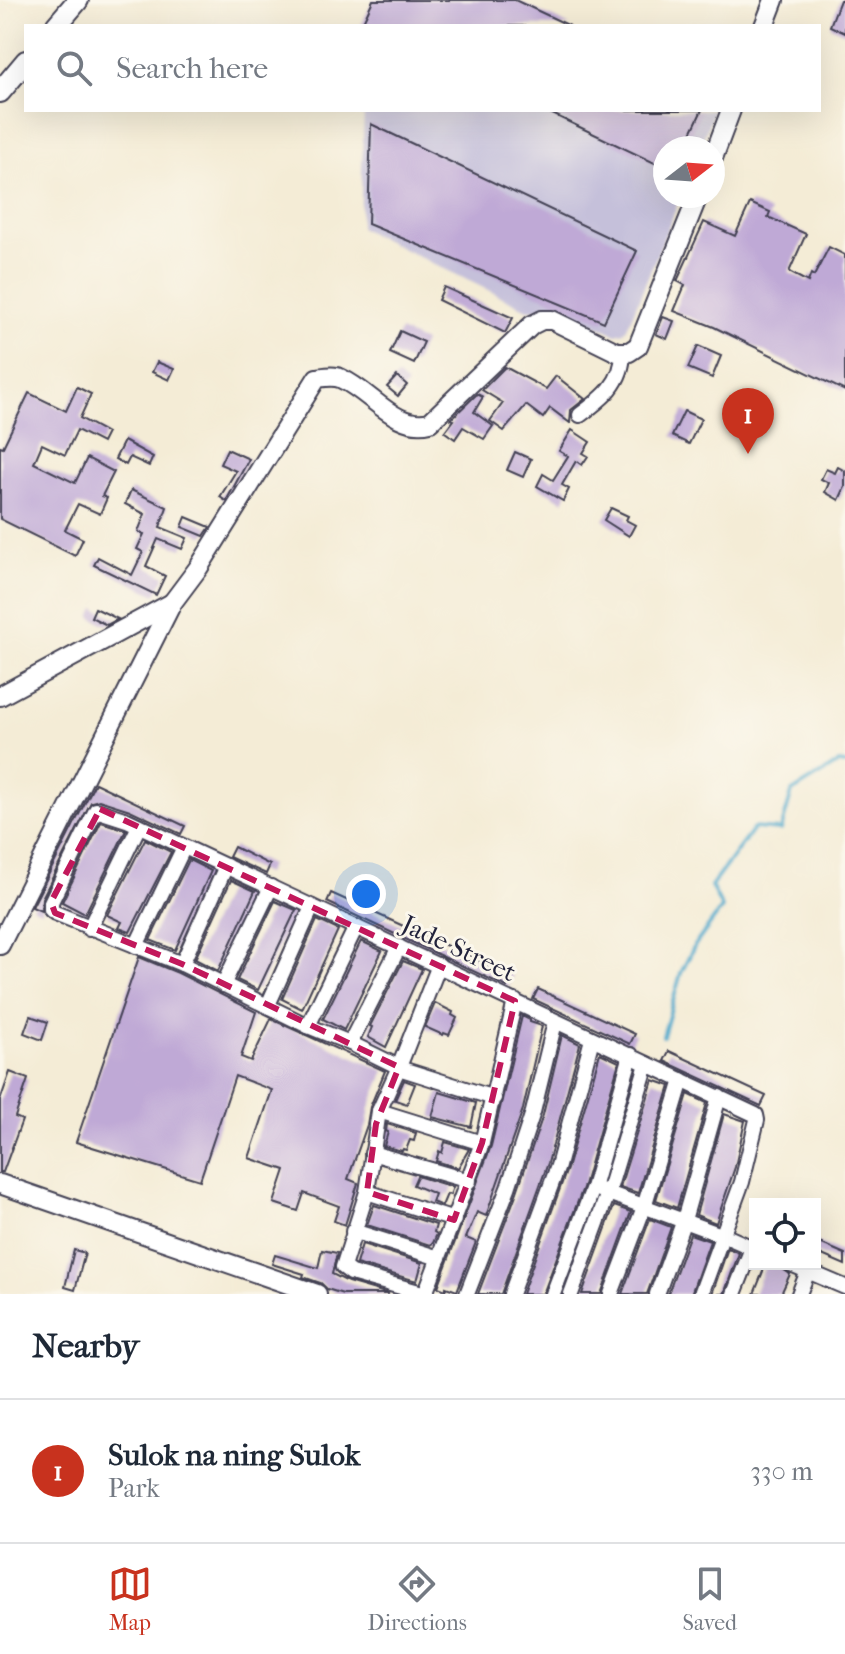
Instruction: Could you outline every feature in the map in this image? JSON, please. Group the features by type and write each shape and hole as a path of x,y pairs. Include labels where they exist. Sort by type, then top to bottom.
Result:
{"main road":[{"path":"58,24 78,0"},
{"path":"0,92 24,63"}],"street":[{"path":"765,24 774,0"},
{"path":"721,136 730,112"},
{"path":"0,945 172,603 199,567 317,378 340,377 399,418 413,425 421,425 430,422 532,325 542,320 552,320 617,352 629,352 638,346 693,208"},
{"path":"580,415 605,397 620,375 623,352"},
{"path":"0,696 172,603"},
{"name":"Jade Street","path":"89,929 55,913 50,905 96,810 100,809 719,1097 756,1115 757,1120 727,1237"},
{"path":"139,826 89,929 182,964 399,1067 494,1098"},
{"path":"136,946 184,847"},
{"path":"182,964 226,866"},
{"path":"223,985 271,887"},
{"path":"268,1005 312,907"},
{"path":"308,1026 356,927"},
{"path":"350,1043 399,947"},
{"path":"439,965 379,1111 367,1192 343,1269 426,1294 482,1143 515,1001"},
{"path":"467,1294 508,1188 533,1112 555,1022"},
{"path":"511,1294 558,1166 592,1039"},
{"path":"553,1294 593,1188 631,1055"},
{"path":"571,1294 608,1193 647,1064"},
{"path":"611,1294 644,1207 682,1080"},
{"path":"657,1294 684,1220 719,1097"},
{"path":"379,1111 482,1143"},
{"path":"372,1153 469,1181"},
{"path":"0,1184 317,1294"},
{"path":"593,1188 749,1246"},
{"path":"367,1192 454,1220"},
{"path":"353,1231 439,1258"},
{"path":"701,1294 727,1237"},
{"path":"734,1294 749,1260"},
{"path":"799,1294 808,1271 845,1287"}],"highlighted area":[{"path":"100,809 515,1001 482,1143 454,1220 367,1192 376,1124 399,1067 182,964 55,913 51,902"}],"shaded area":[{"path":"364,112 713,112 704,136 653,136 653,208 676,208 624,332 616,334 552,306 529,310 360,228"}],"building":[{"path":"373,0 515,0 566,24 362,24"},
{"path":"840,0 845,0 845,33 830,26"},
{"path":"548,112 701,112 690,136 653,136 653,162"},
{"path":"371,124 637,251 604,322 368,224"},
{"path":"750,203 770,212 768,217 806,234 789,272 808,282 829,247 845,255 845,391 714,327 674,311 685,285 677,281 704,222 735,236"},
{"path":"444,287 513,318 505,333 438,300"},
{"path":"663,317 674,321 667,339 656,334"},
{"path":"400,331 424,342 414,364 390,353"},
{"path":"698,346 721,356 712,378 688,368"},
{"path":"157,362 174,369 169,380 152,372"},
{"path":"505,367 546,389 556,376 585,399 571,410 570,423 550,408 543,418 526,405 504,431 490,421 503,403 482,390"},
{"path":"397,376 407,385 398,396 387,387"},
{"path":"77,387 91,394 80,418 107,433 102,443 77,430 65,455 42,444 34,463 75,483 87,458 114,472 102,496 107,498 100,514 78,504 65,530 83,539 75,556 0,519 0,446 3,447 29,393 66,411"},
{"path":"477,394 483,397 474,412 493,426 484,439 463,427 455,439 445,432 454,420 451,419"},
{"path":"738,403 765,416 761,425 734,413"},
{"path":"684,411 701,419 689,444 672,436"},
{"path":"572,430 590,442 583,453 588,456 582,465 576,461 562,485 569,489 563,501 537,486 543,474 553,480 568,456 559,451"},
{"path":"124,441 153,457 149,466 130,457 126,465 115,459"},
{"path":"227,449 249,459 226,501 220,497 236,471 220,464"},
{"path":"515,452 531,459 523,477 507,470"},
{"path":"838,467 845,471 845,487 839,500 825,492 829,483 821,479 826,469 835,473"},
{"path":"131,490 167,507 160,527 187,538 182,549 158,539 146,566 165,576 156,595 94,565 98,557 132,575 143,552 137,549 144,534 138,532 145,514 125,504"},
{"path":"611,508 628,516 626,520 635,525 629,536 604,520"},
{"path":"186,517 210,527 204,536 182,527"},
{"path":"95,608 118,619 107,625 91,617"},
{"path":"95,783 185,826 181,834 130,810 99,800 91,802 42,898 41,911 32,907"},
{"path":"101,822 126,830 85,914 62,902"},
{"path":"145,839 171,852 130,932 119,928 122,922 107,915"},
{"path":"234,847 270,865 266,874 229,857"},
{"path":"189,860 211,871 175,950 150,940"},
{"path":"231,880 255,891 218,971 195,959"},
{"path":"331,893 513,976 507,987 327,902"},
{"path":"275,901 296,910 258,990 237,980"},
{"path":"317,920 338,930 302,1009 282,999"},
{"path":"361,941 382,951 344,1030 323,1019"},
{"path":"139,957 256,1012 241,1057 251,1061 271,1019 385,1071 370,1107 348,1179 358,1183 345,1225 334,1221 339,1206 304,1193 298,1211 274,1203 285,1170 249,1158 272,1090 235,1076 200,1180 76,1142"},
{"path":"403,961 422,969 386,1047 368,1037 370,1026"},
{"path":"538,989 635,1034 630,1044 533,999"},
{"path":"435,1003 453,1012 452,1015 457,1018 449,1035 425,1027"},
{"path":"30,1016 48,1022 42,1040 24,1033"},
{"path":"522,1016 542,1026 523,1109 486,1216 477,1212 466,1238 476,1242 457,1291 446,1287 446,1290 438,1287 491,1146"},
{"path":"562,1035 580,1044 548,1163 501,1294 478,1294 543,1115"},
{"path":"669,1051 766,1096 761,1106 664,1061"},
{"path":"600,1053 619,1062 584,1185 543,1294 522,1294 567,1169"},
{"path":"10,1072 28,1079 15,1117 22,1120 3,1172 0,1172 0,1101"},
{"path":"404,1080 415,1084 407,1104 395,1100"},
{"path":"653,1080 670,1086 638,1193 620,1187"},
{"path":"439,1092 476,1103 471,1127 432,1117"},
{"path":"688,1094 707,1103 677,1208 656,1200"},
{"path":"724,1114 745,1121 735,1167 716,1223 696,1215"},
{"path":"387,1124 416,1133 406,1150 384,1146"},
{"path":"445,1142 469,1149 458,1168 436,1161"},
{"path":"417,1176 453,1187 442,1206 432,1202 435,1194 413,1185"},
{"path":"374,1205 436,1225 434,1232 437,1234 433,1243 430,1245 367,1225"},
{"path":"614,1206 631,1212 601,1294 582,1294"},
{"path":"650,1219 671,1227 647,1294 622,1294"},
{"path":"690,1234 710,1241 691,1294 668,1294"},
{"path":"362,1244 422,1263 417,1281 356,1264"},
{"path":"821,1244 845,1254 845,1265 821,1255"},
{"path":"728,1248 739,1253 724,1294 712,1294"},
{"path":"74,1250 85,1253 75,1290 65,1287"},
{"path":"322,1250 337,1253 332,1274 389,1294 343,1294 303,1277 304,1274 272,1264 275,1255 318,1268"},
{"path":"764,1270 784,1270 790,1274 781,1294 754,1294"}],"waterway":[{"path":"663,1036 681,973 695,945 722,908 711,886 754,828 781,830 792,792 839,763 845,764"},
{"path":"608,1171 621,1113"},
{"path":"561,1294 585,1236"}],"place":[{"name":"Sulok na ning Sulok","path":"748,454"}]}
